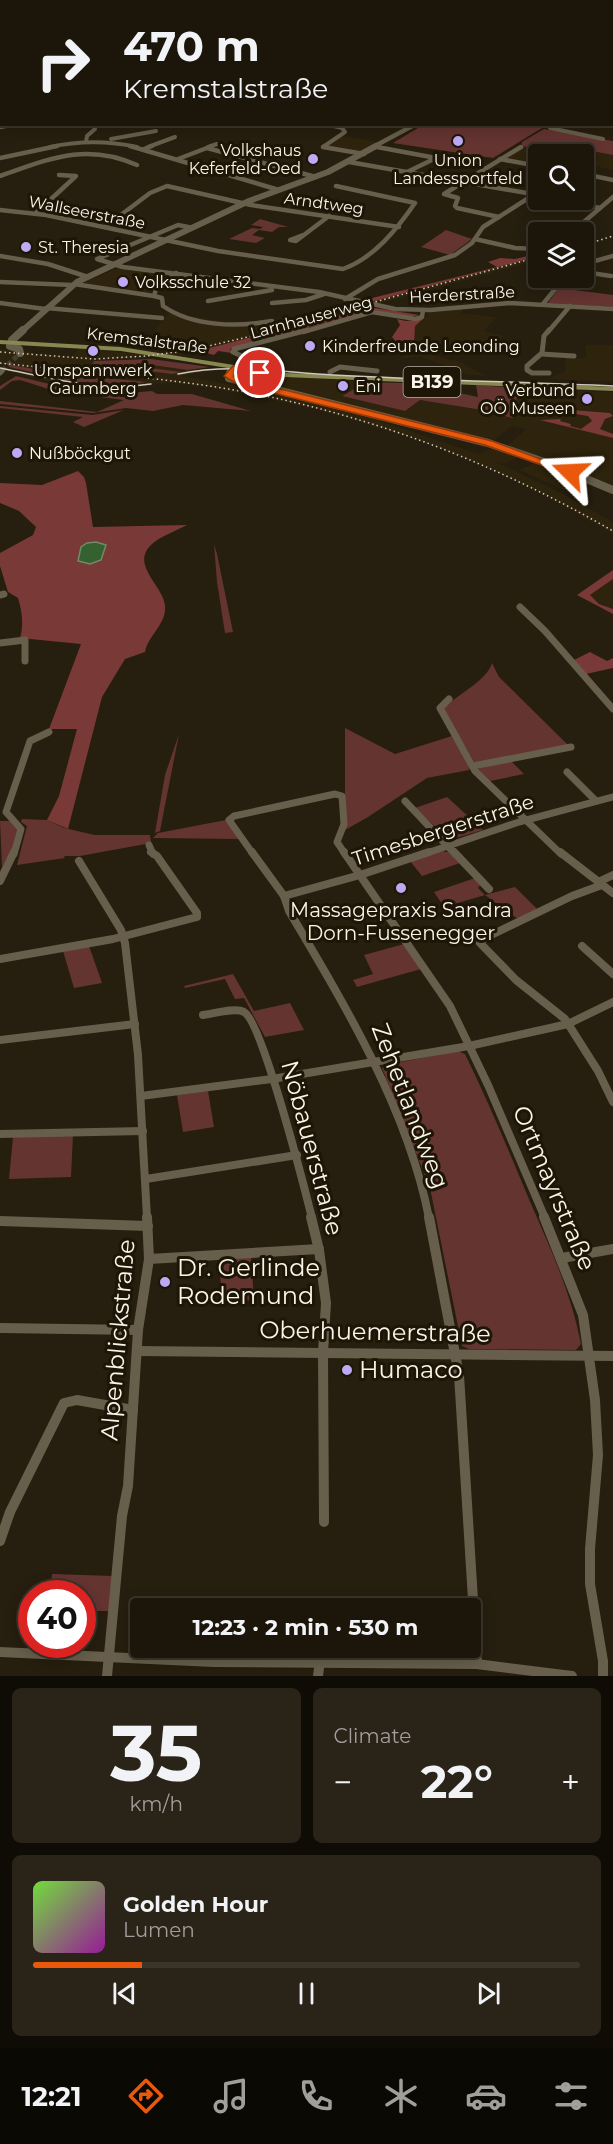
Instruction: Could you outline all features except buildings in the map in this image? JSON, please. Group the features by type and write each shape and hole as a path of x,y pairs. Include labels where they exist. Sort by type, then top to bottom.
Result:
{"main road":[{"path":"21,353 10,346 11,342 73,284 245,204 349,162 413,126"},
{"name":"Kremstalstraße","path":"0,341 128,350 294,376 613,389"},
{"path":"240,366 228,375 229,378 488,443 553,465 613,490"},
{"name":"Kremstalstraße","path":"240,366 613,384"}],"street":[{"path":"334,126 342,128 345,132 323,147 364,154"},
{"path":"552,126 603,139"},
{"path":"86,142 87,136 94,129"},
{"path":"108,142 113,139 156,131"},
{"path":"144,149 175,137"},
{"path":"0,158 53,146 108,142 144,149 279,190"},
{"path":"178,159 217,144"},
{"path":"377,147 436,158 405,173"},
{"path":"499,217 456,207 459,198 444,194 521,147"},
{"path":"207,148 316,177"},
{"path":"0,176 37,161 68,154 101,155 137,165"},
{"path":"500,159 528,164"},
{"path":"349,162 528,193"},
{"path":"36,213 76,176 59,175"},
{"path":"594,176 613,180"},
{"name":"Arndtweg","path":"105,227 147,195 164,186 245,204 399,227"},
{"path":"336,186 414,202 399,227"},
{"path":"584,222 613,197"},
{"path":"345,299 378,279 452,256 467,247 475,239 480,229 527,199"},
{"path":"594,207 600,208"},
{"name":"Wallseerstraße","path":"0,210 36,213 218,251 343,269 348,268 399,227"},
{"path":"303,235 329,216"},
{"path":"117,265 97,259 178,225 193,228"},
{"path":"475,239 528,249"},
{"path":"594,261 613,255"},
{"path":"0,256 48,264 88,277"},
{"name":"Herderstraße","path":"117,265 325,294 384,308 423,310 497,303 613,309"},
{"path":"154,296 156,289 176,273"},
{"path":"594,273 611,276"},
{"path":"0,282 73,284 154,296 162,298 163,306 170,311 196,319 252,325 272,321"},
{"path":"208,301 224,300 276,288"},
{"path":"543,304 556,288"},
{"path":"272,303 306,300 325,294"},
{"path":"0,303 162,318"},
{"path":"541,354 544,336 570,306"},
{"name":"Larnhauserweg","path":"240,366 248,358 233,352 234,349 372,312 385,312 412,320 421,318 423,310"},
{"path":"549,373 527,370 529,362 541,354 574,357"},
{"path":"330,372 340,367 377,371"},
{"path":"520,607 545,631 613,709"},
{"path":"0,643 25,640 25,661"},
{"path":"449,699 440,708 475,771 577,868 613,893"},
{"path":"0,881 16,847 21,830 6,812 30,741 50,732"},
{"path":"472,766 571,747"},
{"path":"567,772 596,801"},
{"name":"Zehetlandweg","path":"341,795 335,794 229,819 284,896 288,908 356,1023 403,1132 424,1192 460,1383 477,1664"},
{"name":"Ortmayrstraße","path":"341,795 344,824 338,842 443,993 469,1046 562,1258 583,1316 590,1356 598,1455 590,1549 590,1584 603,1660 603,1676"},
{"name":"Timesbergerstraße","path":"284,896 360,875 526,820 613,797"},
{"path":"405,801 489,889"},
{"path":"0,959 123,936 197,917 197,913 148,845"},
{"name":"Alpenblickstraße","path":"79,861 123,936 135,1024 148,1226 149,1259 138,1330 128,1486 122,1516 107,1676"},
{"path":"613,875 600,884 485,938 480,943 516,980 568,1024 598,1071 613,1102"},
{"path":"582,946 613,974"},
{"path":"141,1096 272,1080 469,1046 568,1024 613,1002"},
{"name":"Nöbauerstraße","path":"203,1015 241,1010 247,1013 258,1035 297,1155 319,1249 326,1303 323,1353 324,1522"},
{"path":"0,1040 135,1024"},
{"path":"0,1134 143,1131"},
{"path":"146,1179 297,1155"},
{"path":"0,1221 148,1226"},
{"path":"149,1259 319,1249"},
{"path":"562,1258 613,1250"},
{"path":"0,1328 138,1330"},
{"name":"Oberhuemerstraße","path":"137,1351 613,1356"},
{"path":"0,1541 10,1512 64,1403 77,1400 133,1410"},
{"path":"0,1652 226,1662 477,1664 492,1671 572,1676"},
{"path":"318,1676 320,1661"}],"shaded area":[{"name":"Union Landessportfeld","path":"421,126 542,128 493,158 393,143"},
{"path":"544,129 613,141 613,155 594,151 594,144 528,144 528,147 522,146 522,142"},
{"path":"342,136 380,142 362,152 333,149 326,144"},
{"path":"522,146 528,147 528,162 506,159 523,148"},
{"path":"594,151 613,155 613,170 594,166"},
{"path":"260,219 288,227 279,227 272,232 259,230 252,235 265,238 256,243 229,239 252,228 260,229 263,227 251,225"},
{"path":"446,230 472,239 450,255 421,247"},
{"path":"528,256 528,259 368,303 360,301 497,267 488,262 500,258 515,259"},
{"path":"528,259 528,263 228,345 172,356 94,361 134,366 137,363 188,370 218,368 183,376 266,391 366,416 478,454 494,447 520,456 504,464 496,462 559,492 613,522 613,534 543,494 480,464 412,438 313,408 176,383 153,384 118,391 94,391 64,386 0,369 0,366 85,385 136,384 144,382 0,364 0,349 72,357 79,348 145,355 180,351 143,345 169,313 255,326 264,331"},
{"name":"Volksschule 32","path":"119,268 170,276 148,294 82,283"},
{"path":"559,288 613,295 613,307 548,303"},
{"path":"369,307 419,315 407,316 371,311 236,347 230,349 232,353 218,351 214,355 198,351"},
{"path":"464,308 461,313 497,317 484,331 504,336 497,342 477,350 419,341 416,351 461,362 486,376 468,375 419,356 397,360 412,351 415,326 427,316 428,312"},
{"path":"397,319 406,321 423,319 415,326 414,344 408,355 392,337 400,325"},
{"path":"586,345 613,345 613,382 549,379 565,372 566,358 586,358"},
{"path":"151,359 210,367 188,370 137,363 135,366 181,372 172,374 92,364 94,361"},
{"path":"11,365 51,372 146,382 111,385 77,382 9,367"},
{"path":"259,367 330,374 613,385 613,388 296,375 255,371"},
{"path":"243,373 367,382 343,396 405,411 420,400 482,410 511,418 516,415 517,388 613,392 613,487 507,446 526,429 512,426 492,442 234,376"},
{"path":"16,376 87,393 152,391 157,394 192,394 251,411 183,405 153,411 126,408 93,413 0,404 0,401 97,412 124,400 58,392 20,380 12,381 0,390 0,386"},
{"path":"367,382 436,384 436,388 478,397 476,385 517,388 516,415 512,418 482,410 420,400 405,411 342,396"},
{"path":"561,403 572,410 610,413 613,416 605,419 600,429 613,434 613,438 540,420 561,419 560,421 571,424 570,426 581,429 592,421 588,416 562,412"},
{"path":"0,406 92,415 124,410 84,427 73,422 83,417 0,408"},
{"path":"536,462 591,484 571,493 519,470"},
{"path":"78,471 86,483 93,527 187,525 158,540 145,554 144,562 147,570 164,602 164,616 145,652 125,659 102,697 68,829 47,820 59,796 77,729 49,729 81,644 20,638 22,623 18,598 8,592 0,566 0,553 33,535 36,527 19,511 0,503 0,483 42,485"},
{"path":"96,542 106,545 101,560 90,564 78,561 81,547 87,543"},
{"path":"214,544 217,554 233,632 225,633"},
{"path":"613,570 613,579 590,595 599,604 613,609 613,614 577,595"},
{"path":"613,579 613,609 599,604 591,599 590,595"},
{"path":"590,652 607,661 613,658 613,668 586,674 574,660"},
{"path":"492,663 499,677 569,746 475,763 443,709 478,682"},
{"path":"345,728 395,754 452,736 470,764 469,770 427,778 345,830"},
{"path":"179,734 160,831 155,833 165,775"},
{"path":"510,760 524,774 490,781 477,769"},
{"path":"447,797 483,830 449,840 415,808"},
{"path":"22,819 47,820 64,828 95,835 150,835 151,843 17,865 27,826 21,822"},
{"path":"226,820 239,839 153,838 158,833"},
{"path":"0,821 10,821 18,830 13,847 2,867"},
{"path":"440,851 448,852 460,863 422,876 410,861"},
{"path":"475,878 481,884 478,888 485,895 444,907 434,892"},
{"path":"515,887 538,910 518,919 485,895"},
{"path":"404,944 421,969 357,987 353,980 373,974 364,955"},
{"path":"89,946 102,983 74,988 63,951"},
{"path":"233,974 254,1011 290,1003 304,1030 265,1037 244,998 235,999 225,979 185,988 184,986"},
{"path":"458,1051 465,1054 482,1089 559,1269 581,1344 576,1350 469,1349 462,1346 430,1188 382,1068 386,1065"},
{"path":"208,1091 214,1127 183,1132 177,1095"},
{"path":"73,1135 71,1177 9,1179 13,1137"},
{"path":"251,1256 254,1300 222,1302 219,1259"},
{"path":"52,1574 113,1576 111,1611 96,1611 96,1580 51,1580"}],"tunnel":[{"path":"2,371 20,353"}],"tram line":[{"path":"0,368 56,380 94,385 151,384"},
{"path":"178,374 217,369 255,369 368,377 613,386"}],"railway":[{"path":"594,242 613,236"},
{"path":"0,352 94,359 146,356 191,350 248,337 528,260"},
{"path":"0,363 210,386 289,401 338,414 385,428 478,464 524,484 613,531"}],"place":[{"name":"Union Landessportfeld","path":"458,141"},
{"name":"Volkshaus Keferfeld-Oed","path":"313,159"},
{"name":"St. Theresia","path":"26,247"},
{"name":"Volksschule 32","path":"123,282"},
{"name":"Kinderfreunde Leonding","path":"310,346"},
{"name":"Umspannwerk Gaumberg","path":"93,351"},
{"name":"Eni","path":"343,386"},
{"name":"Verbund OÖ Museen","path":"587,399"},
{"name":"Nußböckgut","path":"17,453"},
{"name":"Massagepraxis Sandra Dorn-Fussenegger","path":"401,888"},
{"name":"Dr. Gerlinde Rodemund","path":"165,1282"},
{"name":"Humaco","path":"347,1370"}],"route":[{"path":"260,373 237,368 228,376 240,382 488,443 570,472"}]}
